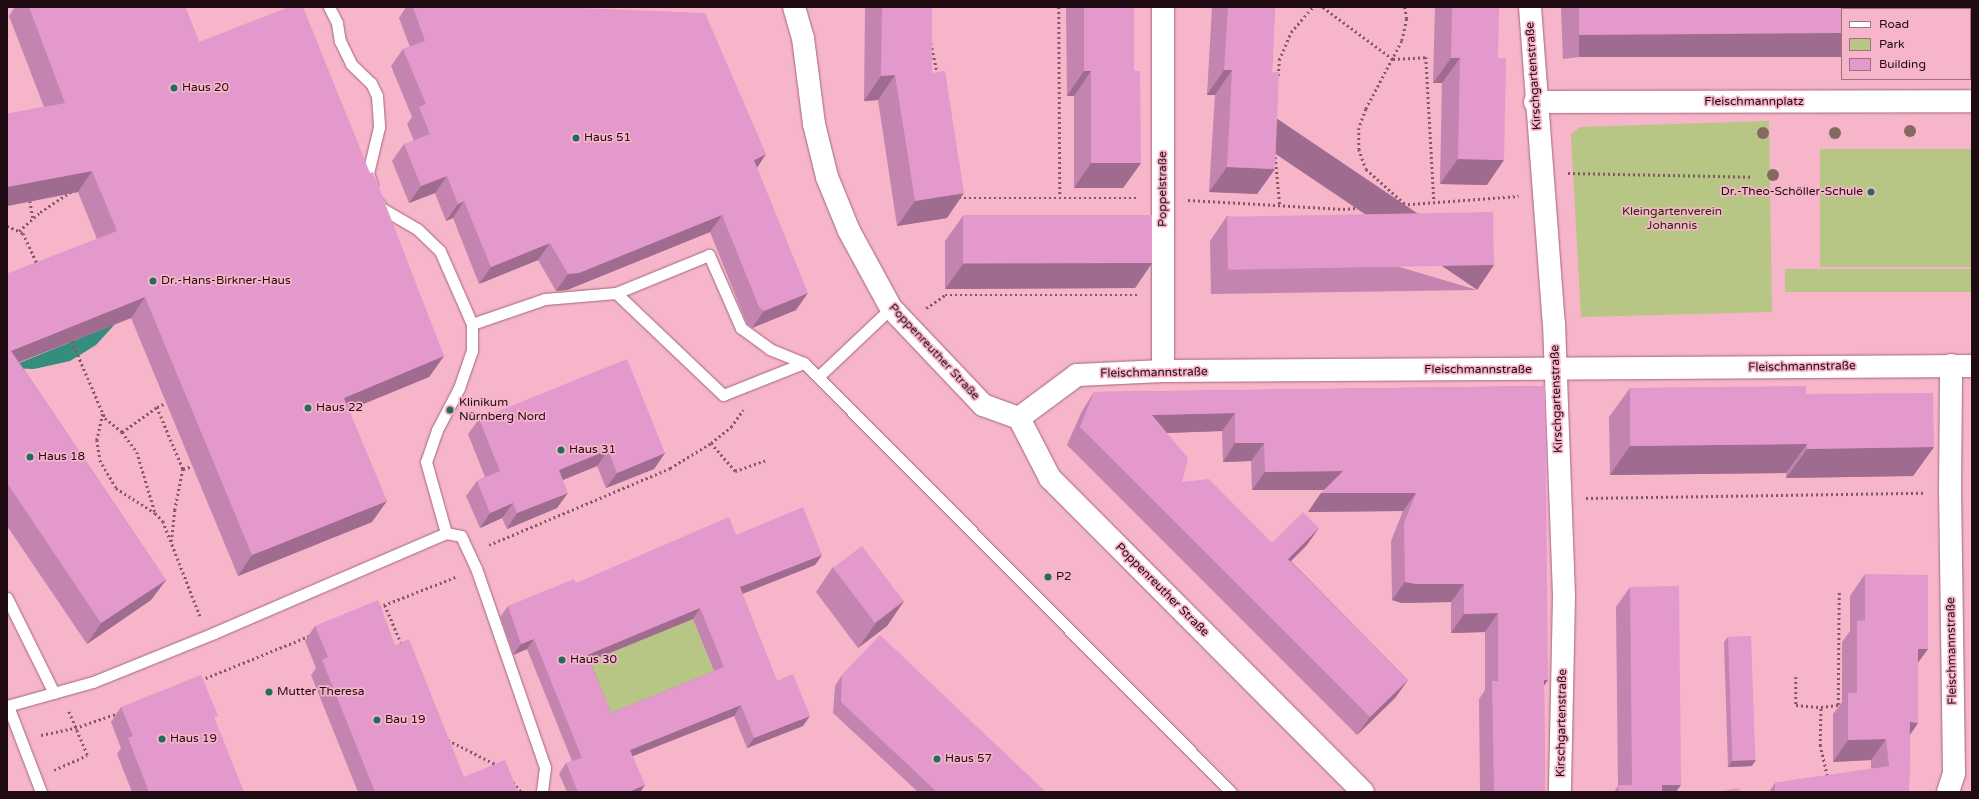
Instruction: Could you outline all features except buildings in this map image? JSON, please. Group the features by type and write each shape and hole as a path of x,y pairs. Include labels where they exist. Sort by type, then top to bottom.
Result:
{"street":[{"name":"Poppenreuther Straße","path":"794,7 803,38 814,124 827,177 849,230 897,315 983,405 1019,418 1050,478 1363,792"},
{"name":"Poppelstraße","path":"1163,371 1164,7"},
{"name":"Kirschgartenstraße","path":"1530,7 1535,102 1542,172 1556,370 1564,596 1560,792"},
{"name":"Fleischmannplatz","path":"1535,102 1972,101"},
{"name":"Fleischmannstraße","path":"1019,418 1077,375 1163,371 1556,370 1962,365 1950,492 1954,773 1948,792"}],"lane":[{"path":"329,7 337,23 340,42 351,64 371,83 377,96 379,127 368,173 381,208 416,229 440,251 472,324 472,351 459,388 437,430 426,462 446,533"},
{"path":"472,324 546,300 616,293 709,255 741,328 770,349 804,363 820,376 1231,792"},
{"path":"616,293 723,395 804,363"},
{"path":"820,376 897,315"},
{"path":"41,792 7,706 93,682 208,635 446,533 461,536 470,552 476,568 545,767 542,792"},
{"path":"7,598 54,693"}],"path":[{"path":"1059,7 1060,196"},
{"path":"1277,82 1278,60 1291,32 1313,7"},
{"path":"1323,7 1393,59 1426,58 1434,202"},
{"path":"1405,7 1407,19 1402,41 1366,109 1359,128 1359,150 1366,169 1405,204"},
{"path":"930,37 940,82"},
{"path":"1274,146 1280,206"},
{"path":"1542,172 1753,177"},
{"path":"19,231 33,218 76,189"},
{"path":"956,190 956,198 1060,196 1163,199 1343,209 1543,194"},
{"path":"30,202 33,218"},
{"path":"7,226 23,233 37,263"},
{"path":"897,315 945,295 1163,295"},
{"path":"72,341 103,414 122,432 137,452 155,513"},
{"path":"470,552 670,468 711,444 731,427 748,403 747,386"},
{"path":"122,432 157,407 166,404"},
{"path":"157,407 183,469 174,510 172,541"},
{"path":"103,414 97,440 100,460 116,488 155,513 163,521 208,635"},
{"path":"711,444 736,471 767,460"},
{"path":"183,469 192,466"},
{"path":"1605,497 1923,493"},
{"path":"377,608 476,568"},
{"path":"1796,676 1796,705 1838,705 1839,592"},
{"path":"384,605 402,647"},
{"path":"196,681 312,634"},
{"path":"1821,706 1820,746 1828,776"},
{"path":"21,740 75,728 123,711"},
{"path":"36,779 87,755 75,728"},
{"path":"442,737 499,767"},
{"path":"508,777 522,792"}],"green space":[{"name":"Kleingartenverein Johannis","path":"1769,121 1772,312 1581,317 1571,134 1580,127"},
{"path":"1820,149 1972,149 1972,267 1820,267"},
{"path":"1785,269 1972,269 1972,292 1785,292"},
{"path":"693,619 717,677 603,723 580,665"}],"shaded area":[{"path":"115,324 96,345 70,361 34,369 7,368"}],"place":[{"name":"Haus 20","path":"174,88"},
{"name":"Haus 51","path":"576,138"},
{"name":"Dr.-Theo-Schöller-Schule","path":"1871,192"},
{"name":"Dr.-Hans-Birkner-Haus","path":"153,281"},
{"name":"Haus 22","path":"308,408"},
{"name":"Klinikum Nürnberg Nord","path":"450,410"},
{"name":"Haus 31","path":"561,450"},
{"name":"Haus 18","path":"30,457"},
{"name":"P2","path":"1048,577"},
{"name":"Haus 30","path":"562,660"},
{"name":"Mutter Theresa","path":"269,692"},
{"name":"Bau 19","path":"377,720"},
{"name":"Haus 19","path":"162,739"},
{"name":"Haus 57","path":"937,759"}]}
